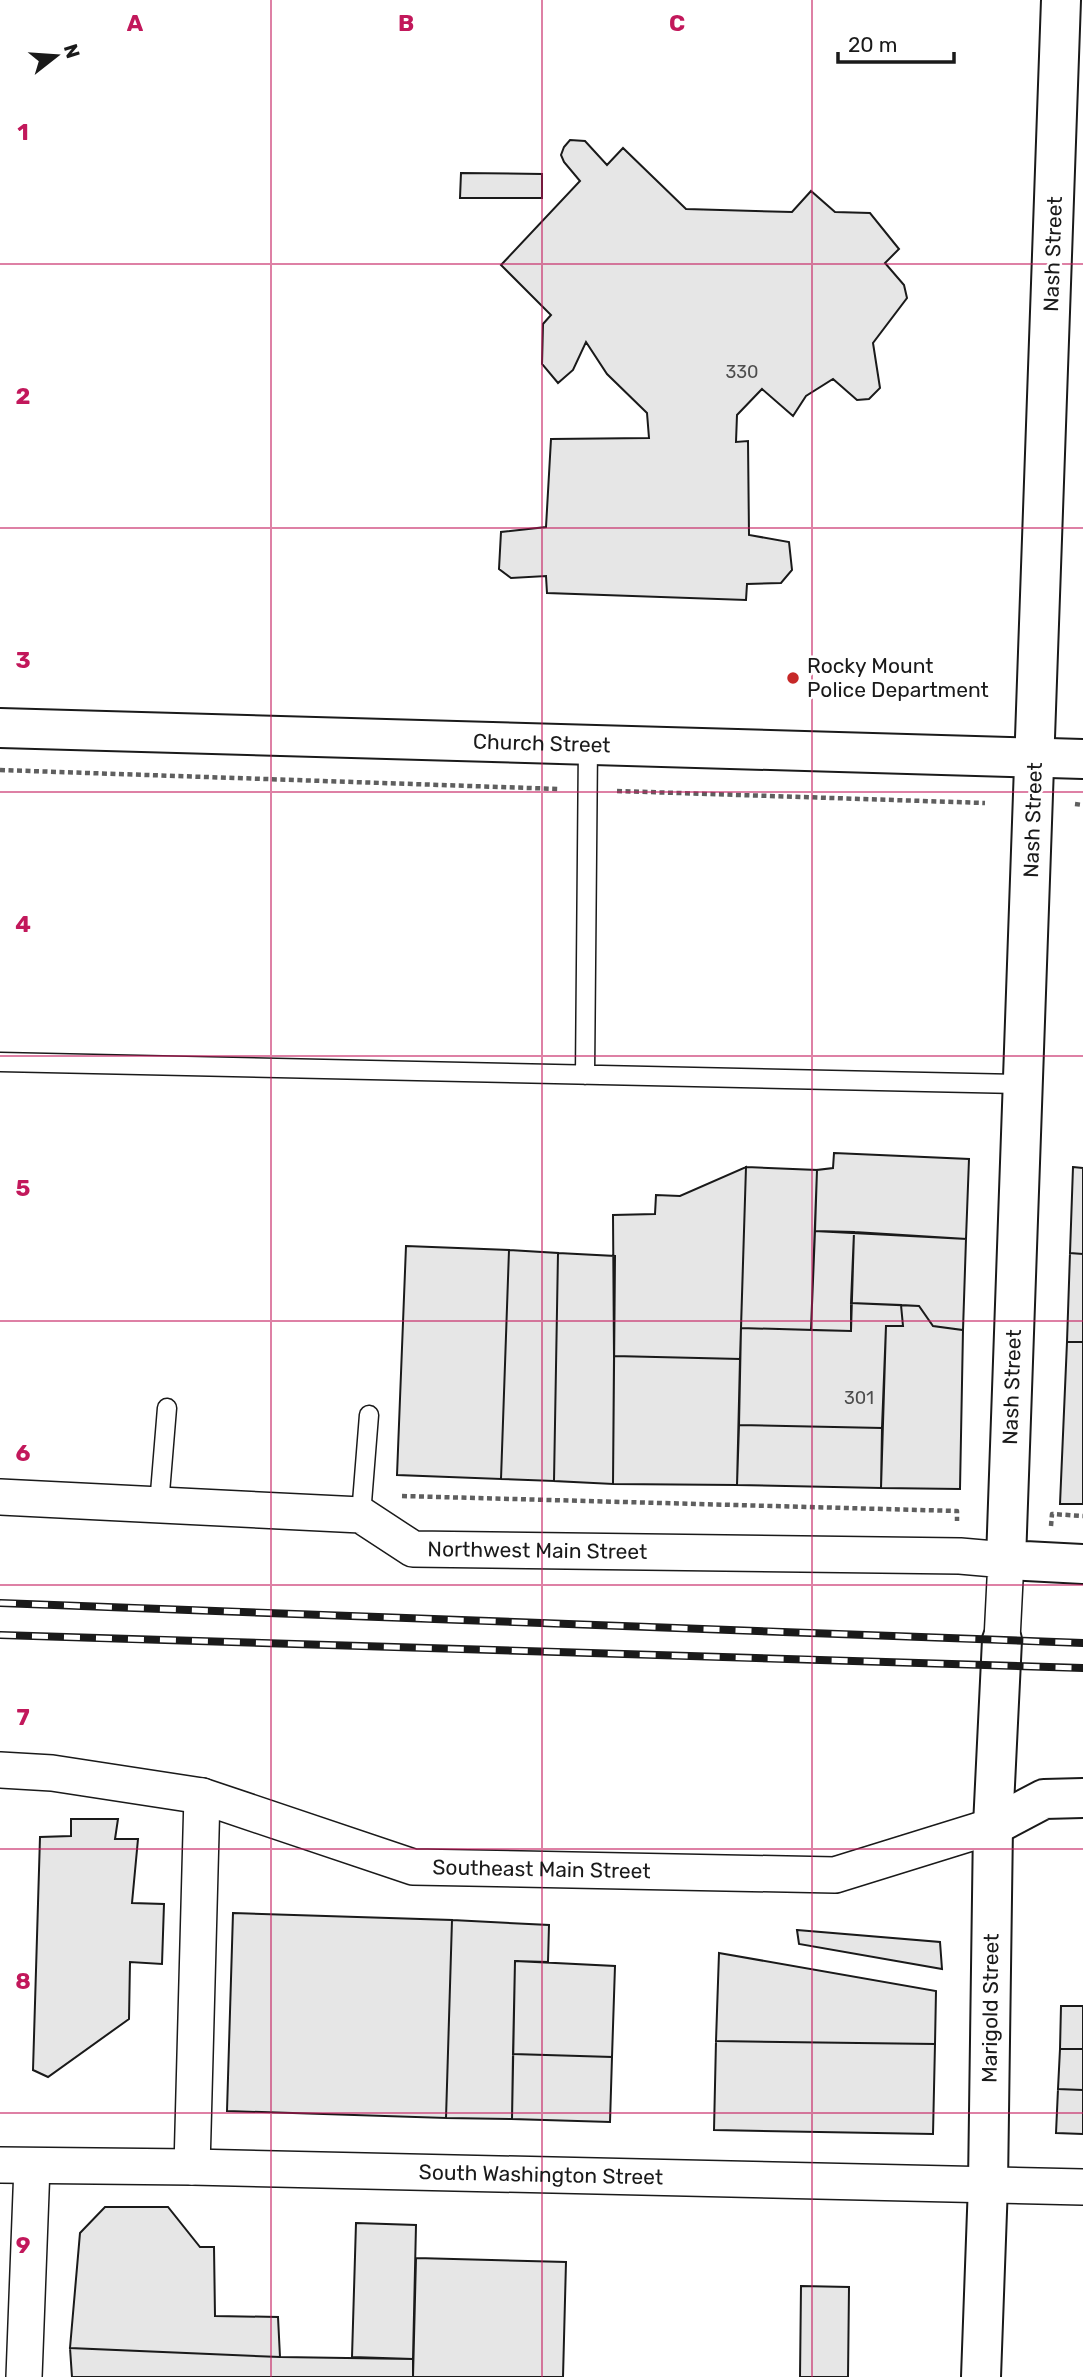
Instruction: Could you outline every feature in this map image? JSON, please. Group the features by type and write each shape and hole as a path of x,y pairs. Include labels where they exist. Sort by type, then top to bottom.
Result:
{"street":[{"name":"Nash Street","path":"1002,1640 1062,0"},
{"name":"Church Street","path":"0,728 1083,759"},
{"path":"0,1497 362,1515"},
{"name":"Northwest Main Street","path":"362,1515 413,1549 960,1556 1083,1564"},
{"name":"Marigold Street","path":"981,2377 988,2184 993,1826 1002,1640"},
{"name":"Southeast Main Street","path":"0,1770 52,1773 202,1796 413,1867 835,1875 993,1826 1044,1799 1083,1798"},
{"path":"192,2167 202,1796"},
{"path":"16,2165 24,2377"},
{"name":"South Washington Street","path":"16,2165 1083,2187"}],"lane":[{"path":"585,1075 588,744"},
{"path":"0,1062 1023,1084"},
{"path":"159,1505 167,1408"},
{"path":"362,1515 369,1415"}],"path":[{"path":"0,770 985,803"},
{"path":"1075,804 1083,804"},
{"path":"391,1496 957,1511 958,1531"},
{"path":"1051,1534 1052,1514 1083,1516"}],"building":[{"path":"570,140 585,141 607,165 623,148 686,209 792,212 811,191 835,212 870,213 899,249 885,263 904,285 907,298 873,343 880,388 869,399 857,400 833,379 806,396 793,416 762,389 737,415 736,442 748,441 749,535 789,542 792,570 781,583 747,584 746,600 547,593 546,576 511,578 499,569 501,532 546,527 551,439 649,438 647,413 607,374 586,342 573,370 558,383 542,364 543,324 551,315 501,265 580,181 561,155"},
{"path":"461,173 542,174 542,198 460,198"},
{"path":"834,1153 969,1159 966,1239 815,1231 817,1170 833,1168"},
{"path":"746,1167 740,1359 614,1356 613,1215 655,1214 656,1195 680,1196"},
{"path":"746,1167 817,1170 811,1330 741,1328"},
{"path":"1073,1167 1083,1168 1083,1254 1070,1253"},
{"path":"815,1231 854,1232 851,1331 811,1330"},
{"path":"854,1232 966,1239 963,1330 933,1326 919,1306 851,1303"},
{"path":"406,1246 509,1250 501,1479 397,1475"},
{"path":"509,1250 558,1253 554,1481 501,1479"},
{"path":"558,1253 615,1256 613,1484 554,1481"},
{"path":"1070,1253 1083,1254 1083,1342 1067,1342"},
{"path":"851,1303 901,1305 903,1326 886,1326 882,1428 739,1425 741,1328 851,1331"},
{"path":"901,1305 919,1306 933,1326 963,1330 960,1489 881,1488 886,1326 903,1326"},
{"path":"1067,1342 1083,1342 1083,1504 1060,1504"},
{"path":"614,1356 740,1359 737,1485 613,1484"},
{"path":"739,1425 882,1428 881,1488 737,1485"},
{"path":"71,1819 118,1819 115,1839 138,1839 132,1903 164,1904 162,1964 130,1962 129,2019 48,2077 33,2070 40,1837 71,1836"},
{"path":"233,1913 452,1920 446,2118 227,2111"},
{"path":"452,1920 549,1925 548,1962 515,1961 512,2119 446,2118"},
{"path":"797,1930 940,1942 942,1969 799,1944"},
{"path":"719,1953 936,1991 935,2044 716,2041"},
{"path":"515,1961 615,1966 612,2057 513,2054"},
{"path":"1061,2006 1083,2006 1083,2049 1060,2049"},
{"path":"716,2041 935,2044 933,2134 714,2130"},
{"path":"1060,2049 1083,2049 1083,2090 1058,2089"},
{"path":"513,2054 612,2057 610,2122 512,2119"},
{"path":"1058,2089 1083,2090 1083,2134 1056,2133"},
{"path":"105,2207 168,2207 200,2247 214,2247 215,2316 278,2317 280,2357 70,2348 80,2233"},
{"path":"356,2223 416,2225 413,2359 352,2357"},
{"path":"416,2258 566,2262 563,2377 413,2377"},
{"path":"801,2286 849,2287 848,2377 800,2377"},
{"path":"70,2348 280,2357 413,2359 413,2377 72,2377"}],"railway":[{"path":"0,1603 1083,1643"},
{"path":"0,1635 1083,1668"}],"place":[{"name":"Rocky Mount Police Department","path":"793,678"}]}
